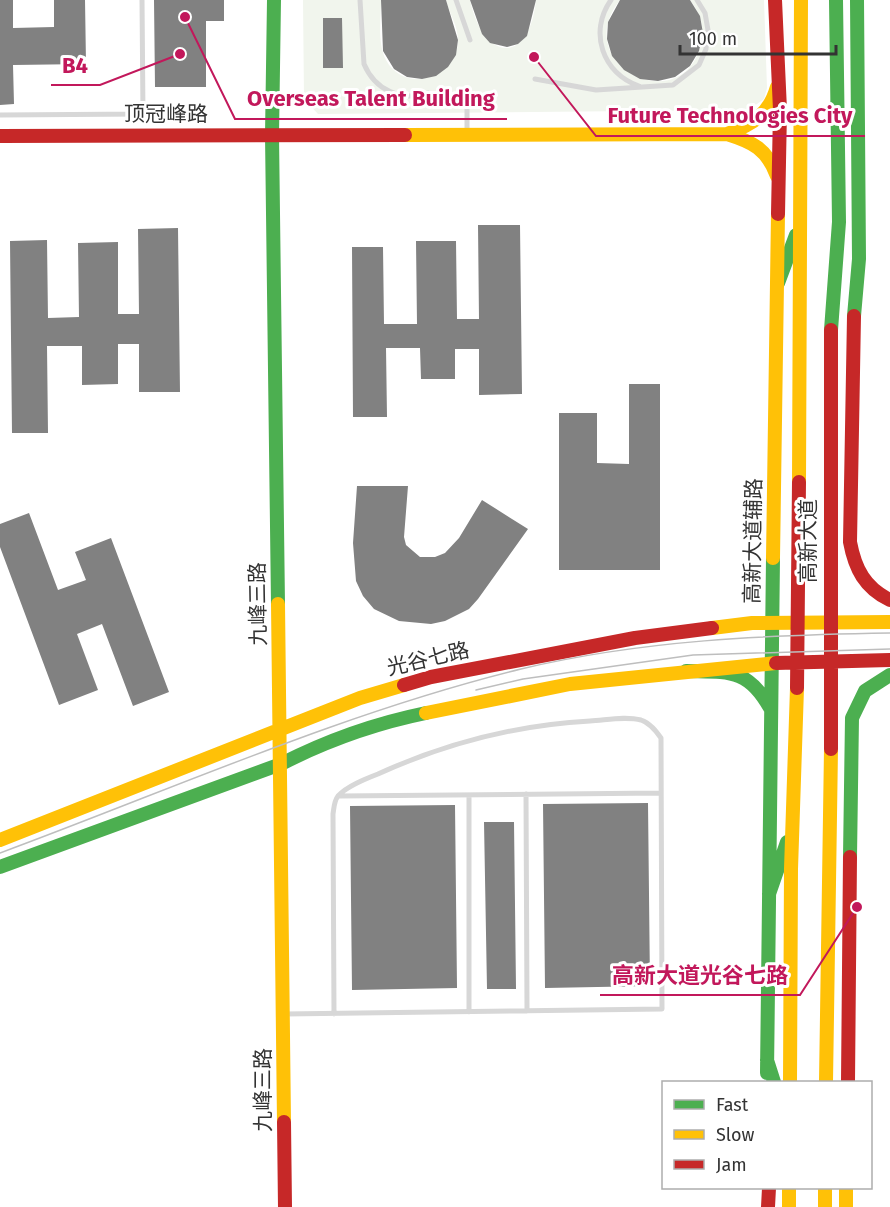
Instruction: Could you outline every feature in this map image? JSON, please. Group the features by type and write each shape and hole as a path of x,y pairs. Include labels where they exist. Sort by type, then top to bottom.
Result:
{"main road":[{"name":"九峰三路","path":"274,0 272,135 285,1207"},
{"name":"高新大道辅路","path":"767,1081 780,131 775,0"},
{"name":"高新大道","path":"801,0 801,221 814,492 832,623 826,1081"},
{"name":"高新大道","path":"790,1081 793,825 799,624 831,328 839,222 836,0"},
{"path":"857,0 859,259 852,331 850,542 854,565 862,580 879,596 890,600"},
{"path":"727,134 752,125 764,117 773,105 777,87"},
{"name":"顶冠峰路","path":"0,136 727,134"},
{"path":"727,134 753,142 765,150 771,157 778,180"},
{"path":"839,184 859,227"},
{"path":"778,283 801,221"},
{"name":"光谷七路","path":"0,840 360,698 431,677 635,638 752,623 890,622"},
{"path":"0,867 281,764 308,750 432,710 570,684 686,671 772,664 890,660"},
{"path":"686,671 736,673 749,677 760,688 771,712"},
{"path":"830,770 839,728 865,689 887,675"},
{"path":"848,1081 852,718 856,702"},
{"path":"769,894 793,825"},
{"path":"828,959 848,1030"},
{"path":"767,1060 773,1081"},
{"path":"768,1207 769,1189"},
{"path":"789,1189 789,1207"},
{"path":"825,1189 825,1207"},
{"path":"846,1189 846,1207"}],"lane":[{"path":"0,115 143,114 142,0"},
{"path":"360,0 364,64 367,73 374,82 393,94 417,97 428,93"},
{"path":"456,0 470,40"},
{"path":"611,0 601,20 599,37 604,55 614,71 627,82 646,89"},
{"path":"535,79 596,90 646,89 673,85 699,65 706,49 708,30 705,13 697,0"},
{"path":"467,103 467,134"},
{"path":"283,1014 334,1014 662,1009 661,738 643,721 626,718 557,722 505,731 448,746 360,782 338,796 333,814 334,1014"},
{"path":"338,796 661,793"},
{"path":"526,794 527,1011"},
{"path":"469,795 469,1012"}],"shaded area":[{"path":"303,0 381,0 380,38 386,60 395,71 405,77 417,79 440,72 456,53 458,35 446,0 470,0 476,20 485,35 495,44 505,48 515,46 525,37 532,22 536,0 620,0 608,23 608,44 617,62 633,75 652,81 671,79 688,69 700,48 703,35 701,22 690,0 764,0 767,88 764,99 750,109 735,110 318,114 304,99"}],"building":[{"path":"0,0 13,0 13,28 54,27 54,0 85,0 86,64 13,65 14,104 0,105"},
{"path":"154,0 224,0 224,21 206,21 206,87 155,87"},
{"path":"381,0 446,0 458,40 456,55 448,67 436,76 422,79 407,77 394,69 383,51"},
{"path":"470,0 536,0 527,36 518,44 507,47 490,43 482,34"},
{"path":"620,0 690,0 700,16 703,33 699,51 690,66 675,77 658,81 640,79 624,70 612,56 607,39 608,22"},
{"path":"323,18 342,18 343,68 323,68"},
{"path":"478,225 520,225 522,394 479,395 479,349 455,349 455,379 421,379 420,348 386,348 387,417 353,417 352,247 383,247 384,324 417,324 416,241 456,241 457,319 479,319"},
{"path":"178,228 180,392 139,392 139,344 118,344 118,384 82,385 82,346 47,346 48,433 12,433 10,241 47,240 48,318 79,317 78,243 118,242 118,314 139,314 138,229"},
{"path":"629,384 660,384 660,570 559,570 559,413 597,413 597,463 629,464"},
{"path":"357,486 408,486 404,537 406,545 420,557 435,557 445,553 459,538 482,500 528,529 469,609 445,621 431,624 399,621 374,609 363,596 356,581 353,543"},
{"path":"29,513 58,590 86,580 75,552 111,538 169,692 133,706 102,624 77,634 98,690 59,705 0,547 0,524"},
{"path":"648,803 650,986 545,988 543,804"},
{"path":"455,805 457,988 352,990 350,806"},
{"path":"484,822 514,822 516,989 487,989"}],"tram line":[{"path":"0,853 388,707 521,669 612,651 658,645 797,635 890,633"},
{"path":"476,690 523,679 693,655 890,649"}],"traffic: fast":[{"path":"274,0 272,135 278,604"},
{"path":"831,330 839,222 836,0"},
{"path":"854,316 859,259 857,0"},
{"path":"778,283 796,235"},
{"path":"767,1073 773,558"},
{"path":"686,671 736,675 754,685 770,708"},
{"path":"850,857 852,718 865,691 890,675"},
{"path":"0,867 281,764 352,734 426,713"},
{"path":"769,894 787,842"},
{"path":"767,1060 774,1081"}],"traffic: slow":[{"path":"799,482 801,0"},
{"path":"777,87 765,112 752,122 727,134 752,144 764,153 777,176"},
{"path":"405,135 727,134"},
{"path":"773,558 778,214"},
{"path":"278,604 284,1122"},
{"path":"712,628 752,623 890,622"},
{"path":"426,713 570,684 776,663"},
{"path":"0,840 360,698 404,685"},
{"path":"790,1081 791,869 797,688"},
{"path":"826,1081 831,749"},
{"path":"789,1189 789,1207"},
{"path":"825,1189 825,1207"},
{"path":"846,1189 846,1207"}],"traffic: jam":[{"path":"775,0 780,110 778,214"},
{"path":"0,136 405,135"},
{"path":"854,316 850,542 862,577 874,590 890,600"},
{"path":"831,330 831,749"},
{"path":"797,688 799,482"},
{"path":"404,685 431,677 635,638 712,628"},
{"path":"776,663 890,660"},
{"path":"848,1081 850,857"},
{"path":"284,1122 285,1207"},
{"path":"768,1207 769,1189"}],"place":[{"name":"Overseas Talent Building","path":"185,17"},
{"name":"B4","path":"180,54"},
{"name":"Future Technologies City","path":"534,57"},
{"name":"高新大道光谷七路","path":"857,907"}]}
